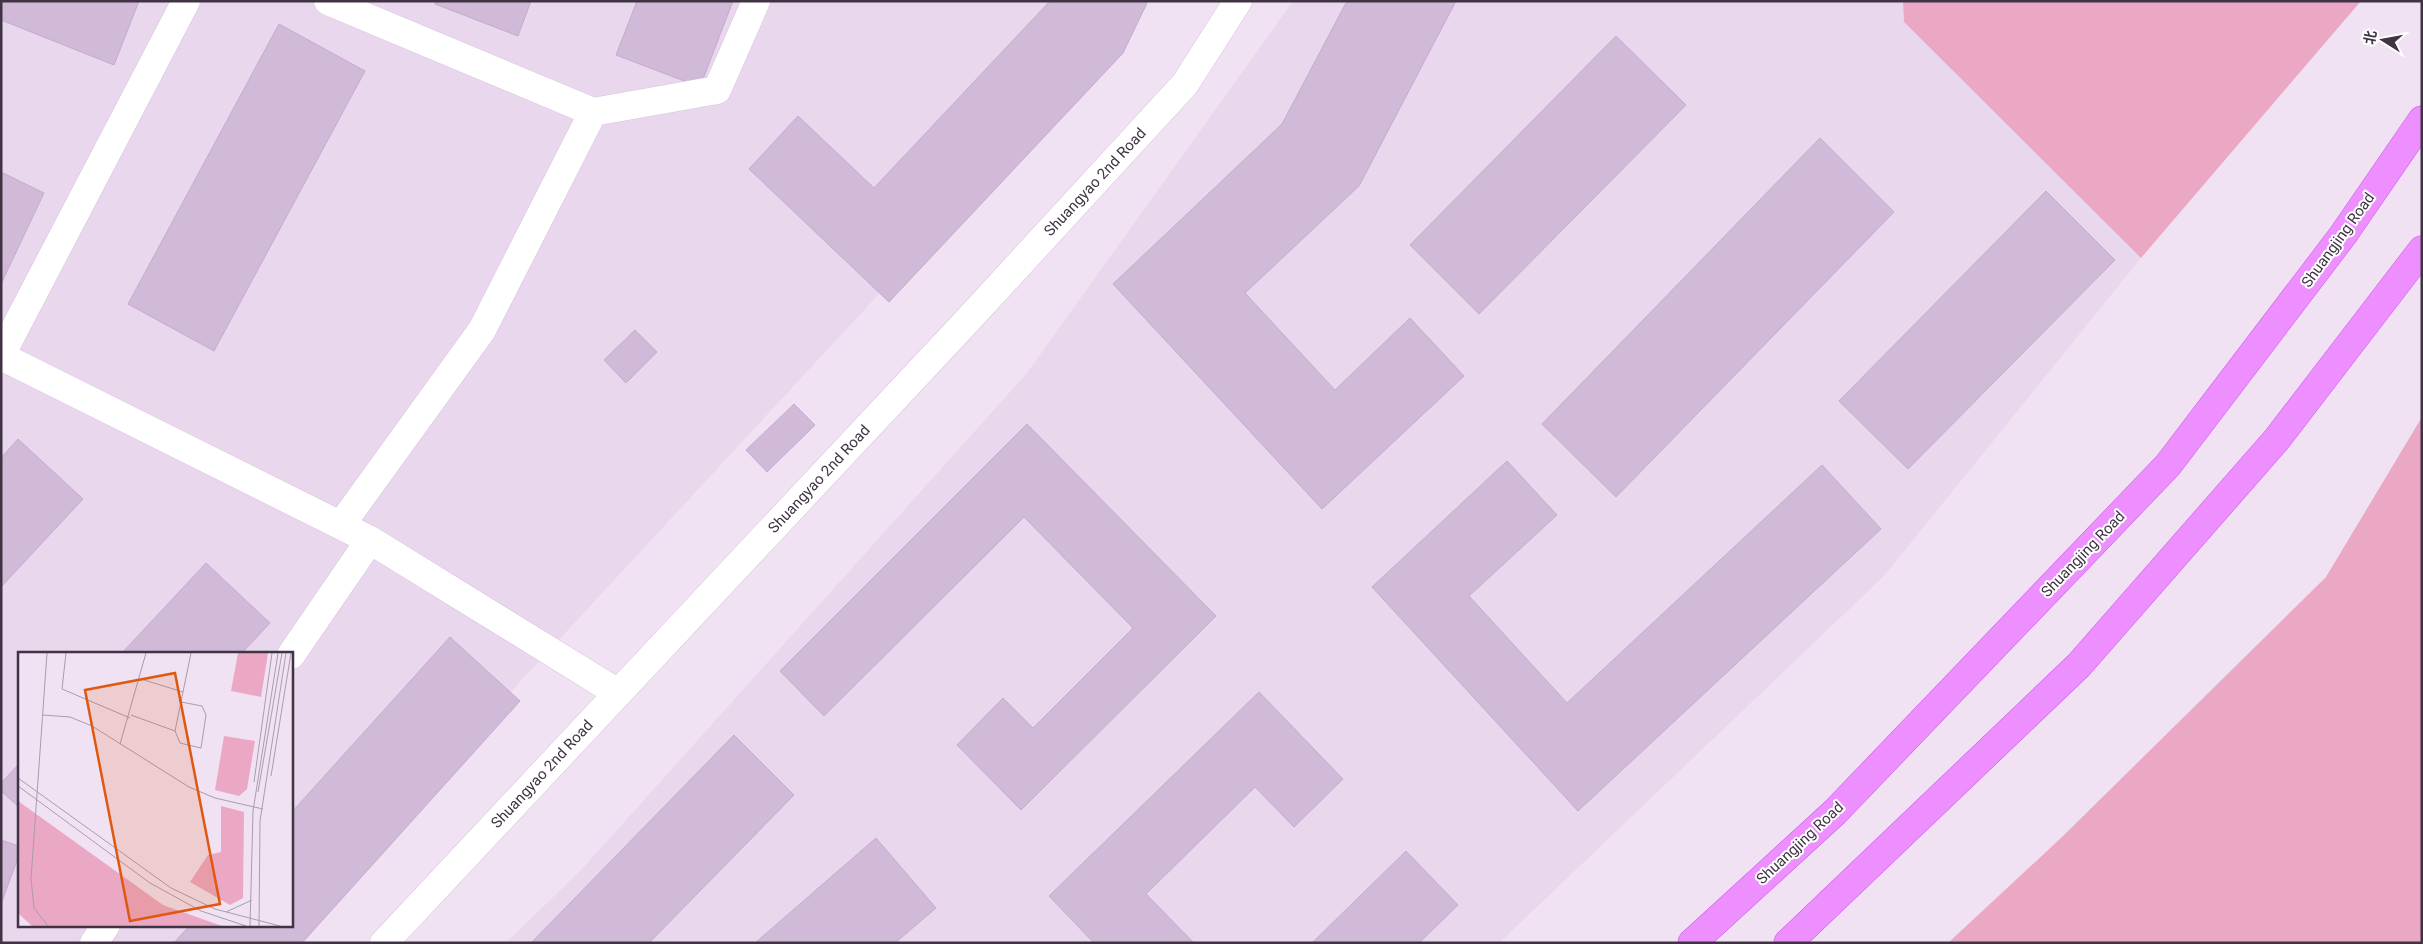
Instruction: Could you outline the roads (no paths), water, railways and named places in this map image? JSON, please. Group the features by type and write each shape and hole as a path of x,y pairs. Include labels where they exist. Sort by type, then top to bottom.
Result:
{"main road":[{"name":"Shuangjing Road","path":"1692,943 1835,812 2168,465 2343,235 2422,120"},
{"path":"1788,943 2079,665 2277,439 2422,250"}],"street":[{"path":"186,1 1,356 370,540 618,693"},
{"path":"328,1 592,112 717,90 756,1"},
{"name":"Shuangyao 2nd Road","path":"384,943 961,328 1185,84 1238,1"},
{"path":"341,525 482,330 592,112"},
{"path":"292,654 370,540"},
{"path":"94,943 105,926"}]}
